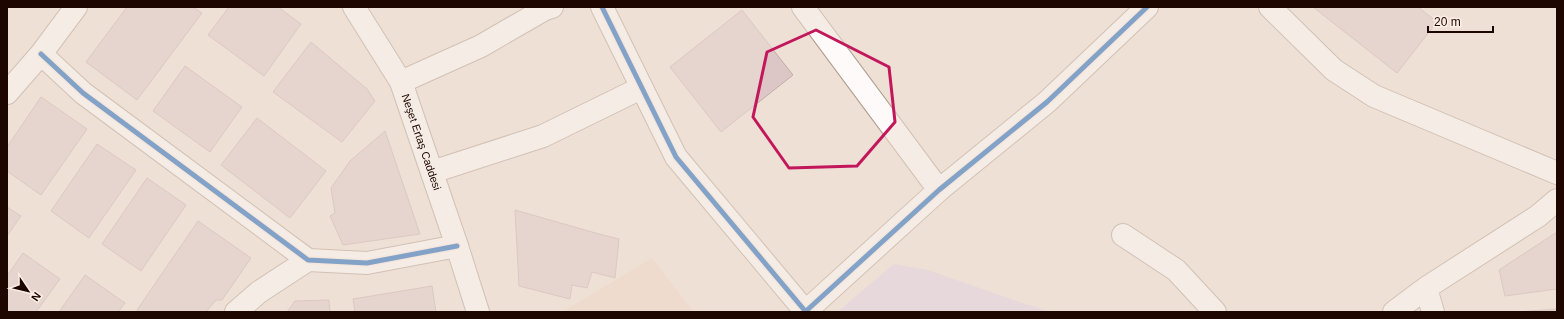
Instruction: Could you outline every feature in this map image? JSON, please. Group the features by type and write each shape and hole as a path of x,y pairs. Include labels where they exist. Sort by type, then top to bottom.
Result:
{"street":[{"path":"7,93 42,54 76,7"},
{"name":"Neşet Ertaş Caddesi","path":"354,7 401,82 478,312"},
{"path":"401,82 481,46 545,9 552,7"},
{"path":"602,7 676,157 806,312 939,190 1047,102 1147,7"},
{"path":"803,7 939,190"},
{"path":"1270,7 1334,70 1374,96 1557,173"},
{"path":"42,54 83,93 308,260 367,263 457,246"},
{"path":"432,172 543,136 641,88"},
{"path":"1394,312 1426,288 1538,216 1557,200"},
{"path":"1123,235 1176,270 1215,312"},
{"path":"236,312 259,292 308,260"},
{"name":"Neşet Ertaş Caddesi","path":"469,286 472,312"},
{"path":"1426,288 1433,312"}],"highlighted area":[{"path":"816,30 889,67 895,122 857,166 789,168 753,117 767,52"}],"shaded area":[{"path":"652,258 694,312 562,312"},
{"path":"894,264 928,270 1052,312 837,312"}],"building":[{"path":"127,7 193,7 202,13 137,100 86,62"},
{"path":"229,7 278,7 301,24 264,76 208,35"},
{"path":"1313,7 1418,7 1437,22 1397,73"},
{"path":"742,10 793,75 721,132 670,67"},
{"path":"311,42 367,89 375,101 342,142 273,92"},
{"path":"185,66 242,107 210,152 153,111"},
{"path":"41,97 87,129 41,195 7,171 7,147"},
{"path":"257,118 326,171 290,218 221,165"},
{"path":"385,131 420,234 343,245 330,216 335,213 331,188 350,161"},
{"path":"97,144 136,170 89,238 51,211"},
{"path":"147,178 186,205 141,271 102,244"},
{"path":"7,207 21,216 7,236"},
{"path":"515,210 619,239 615,278 592,272 587,288 572,285 570,299 519,286"},
{"path":"198,221 251,258 222,300 216,300 206,312 140,312 137,310"},
{"path":"1557,232 1557,289 1505,296 1499,270"},
{"path":"23,253 60,279 36,312 7,312 7,276"},
{"path":"85,275 125,303 118,312 59,312"},
{"path":"432,286 436,312 355,312 353,299"},
{"path":"329,300 330,312 287,312 295,301"},
{"path":"1557,309 1557,312 1517,312"}],"cycle path":[{"path":"602,7 676,157 806,312"},
{"path":"805,312 939,190 1047,102 1147,7"},
{"path":"41,54 83,93 308,260 367,263 457,246"}]}
